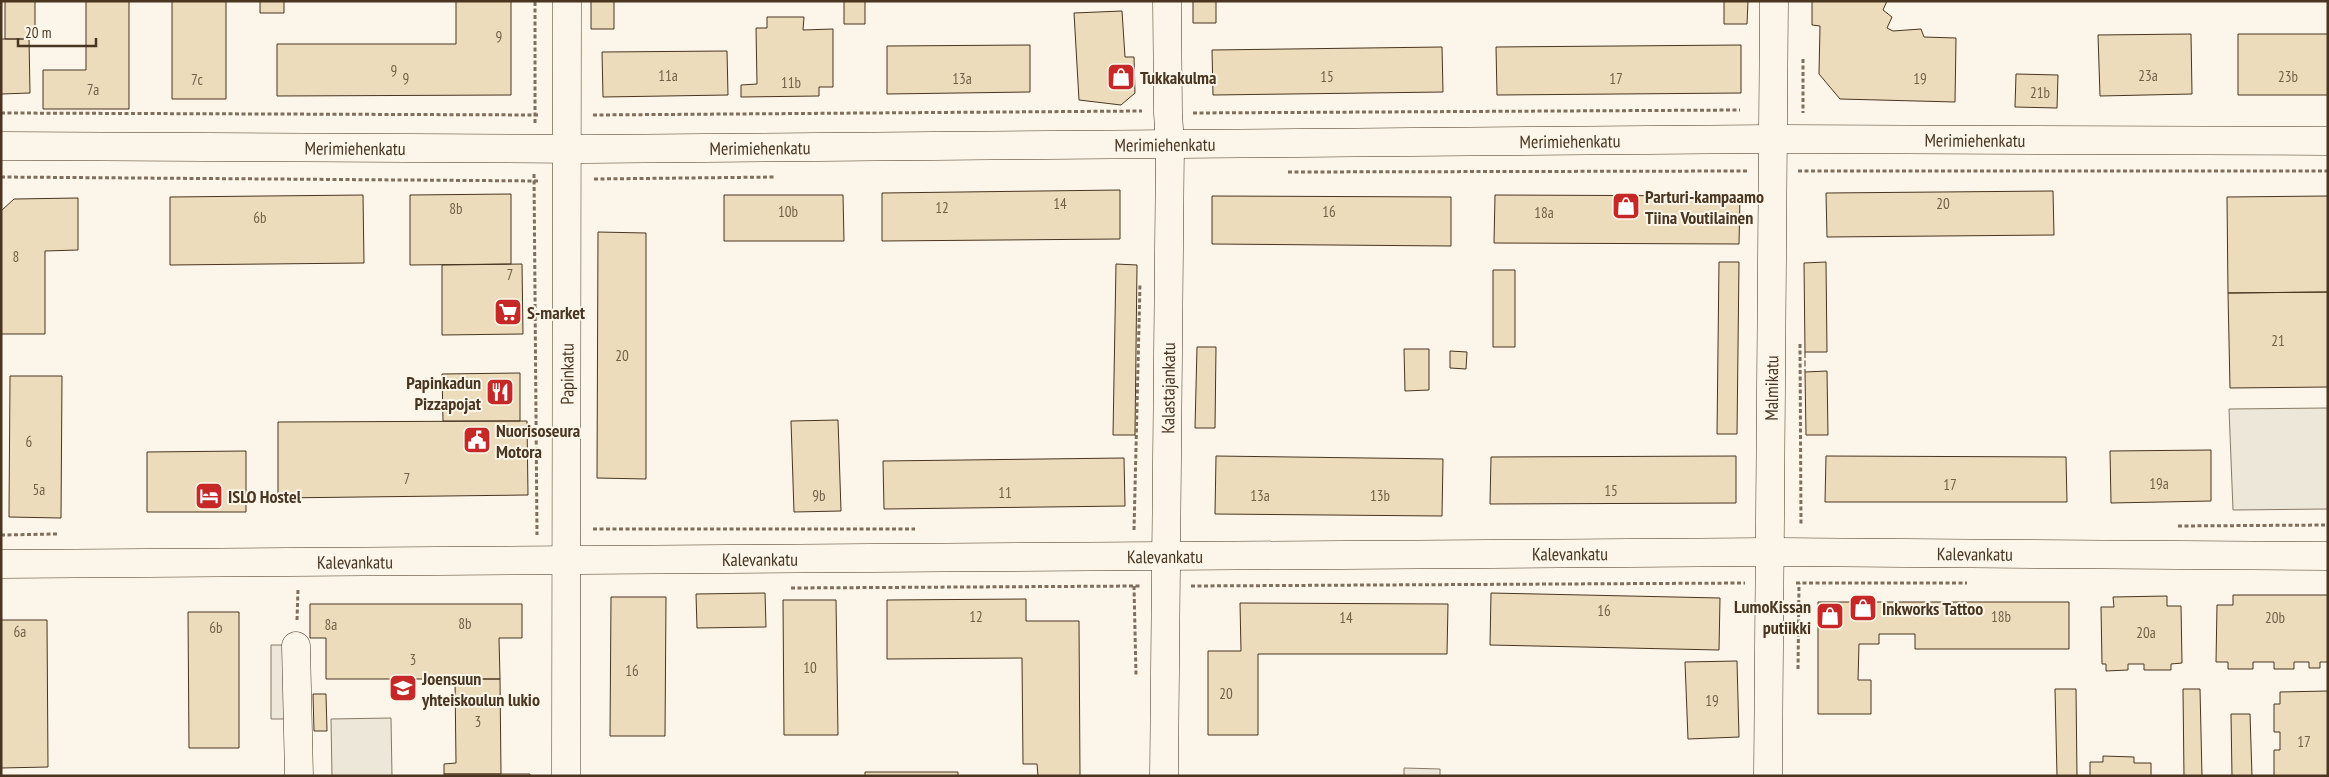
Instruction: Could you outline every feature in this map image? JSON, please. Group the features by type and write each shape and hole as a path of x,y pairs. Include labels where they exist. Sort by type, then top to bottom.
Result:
{"street":[{"name":"Papinkatu","path":"566,776 553,559 566,148 567,1"},
{"name":"Kalastajankatu","path":"1164,776 1164,586 1170,145 1167,1"},
{"name":"Malmikatu","path":"1768,776 1774,1"},
{"name":"Merimiehenkatu","path":"1,146 566,148 1143,143 1170,145 1772,139 2328,141"},
{"name":"Kalevankatu","path":"1,564 553,559 1165,558 1769,552 2328,556"},
{"path":"296,646 299,776"}],"path":[{"path":"535,1 536,533 553,559"},
{"path":"1800,171 1800,181"},
{"path":"1800,339 1801,526"},
{"path":"789,588 1969,582"}],"shaded area":[{"path":"2328,408 2328,509 2233,510 2229,409"},
{"path":"271,645 290,645 290,719 271,719"},
{"path":"391,718 392,776 332,776 331,719"},
{"path":"1404,768 1440,769 1440,776 1404,776"}],"building":[{"path":"5,1 35,1 35,39 5,39"},
{"path":"86,1 129,1 129,109 43,109 43,70 86,70"},
{"path":"172,1 226,1 226,99 172,99"},
{"path":"260,1 284,1 284,13 260,13"},
{"path":"456,1 511,1 511,95 277,96 277,44 456,44"},
{"path":"591,1 614,1 614,29 591,29"},
{"path":"844,1 865,1 865,24 844,24"},
{"path":"1193,1 1216,1 1216,23 1193,23"},
{"path":"1724,1 1748,1 1747,24 1724,24"},
{"path":"1812,1 1887,1 1883,10 1892,17 1887,28 1893,31 1921,29 1924,37 1956,38 1955,102 1840,99 1819,74 1820,26 1812,25"},
{"path":"1122,11 1125,57 1134,57 1135,93 1121,105 1079,100 1074,13"},
{"path":"767,17 804,17 803,30 833,29 833,87 819,87 819,96 741,97 741,85 757,84 756,28 767,28"},
{"path":"2191,34 2192,94 2100,96 2098,35"},
{"path":"2238,34 2328,34 2328,95 2238,95"},
{"path":"1,39 29,39 30,93 1,94"},
{"path":"1030,45 1030,92 887,94 887,46"},
{"path":"1741,45 1741,93 1497,95 1496,47"},
{"path":"1442,47 1443,92 1213,95 1212,50"},
{"path":"727,51 728,95 603,97 602,52"},
{"path":"2016,74 2058,75 2057,108 2015,107"},
{"path":"1120,190 1120,239 882,241 882,193"},
{"path":"2053,191 2054,235 1827,237 1826,193"},
{"path":"511,194 511,264 410,265 410,195"},
{"path":"363,195 364,263 170,265 170,197"},
{"path":"724,195 843,195 844,241 724,241"},
{"path":"1495,195 1740,196 1739,244 1494,243"},
{"path":"1212,196 1451,197 1451,246 1212,244"},
{"path":"2328,196 2328,292 2228,293 2227,197"},
{"path":"78,198 78,250 45,251 45,334 1,334 1,211 14,199"},
{"path":"598,232 646,233 646,479 597,478"},
{"path":"1719,262 1739,262 1737,434 1717,434"},
{"path":"1826,262 1827,352 1805,352 1804,263"},
{"path":"522,264 523,334 442,335 442,265"},
{"path":"1116,264 1137,265 1135,435 1113,435"},
{"path":"1493,270 1515,270 1515,347 1493,347"},
{"path":"2328,292 2328,387 2230,388 2228,293"},
{"path":"1197,347 1216,347 1215,428 1195,428"},
{"path":"1404,349 1429,349 1429,390 1405,391"},
{"path":"1450,351 1467,352 1466,369 1450,368"},
{"path":"1827,371 1828,435 1806,435 1805,372"},
{"path":"520,373 520,421 443,421 442,374"},
{"path":"10,376 62,376 61,518 9,517"},
{"path":"838,420 841,511 794,512 791,421"},
{"path":"527,421 528,495 278,498 278,422"},
{"path":"2211,450 2211,501 2111,503 2110,451"},
{"path":"246,451 246,512 147,512 147,452"},
{"path":"1216,456 1443,459 1442,516 1215,514"},
{"path":"1736,456 1736,503 1490,504 1491,457"},
{"path":"1826,456 2066,457 2067,502 1825,502"},
{"path":"1124,458 1125,506 884,509 883,461"},
{"path":"765,593 766,627 697,628 696,594"},
{"path":"1491,593 1720,598 1719,650 1490,645"},
{"path":"2233,595 2328,595 2328,662 2320,662 2320,668 2309,668 2309,662 2294,662 2294,669 2274,669 2274,662 2253,662 2253,669 2228,669 2228,662 2216,662 2217,605 2233,605"},
{"path":"2167,596 2167,606 2181,606 2182,663 2171,664 2171,670 2144,670 2144,664 2128,664 2128,670 2106,671 2106,664 2102,664 2101,607 2114,607 2113,597"},
{"path":"611,597 666,597 665,736 610,736"},
{"path":"1026,599 1026,621 1079,621 1080,776 1038,776 1037,764 1023,764 1022,658 887,659 887,600"},
{"path":"783,600 836,600 838,735 784,735"},
{"path":"1818,602 2069,602 2069,649 1915,649 1915,634 1879,634 1879,644 1859,644 1858,680 1871,680 1871,714 1818,714"},
{"path":"1240,603 1448,604 1447,654 1258,654 1258,735 1208,735 1208,651 1241,651"},
{"path":"310,604 522,604 522,638 499,638 500,679 326,679 326,638 310,638"},
{"path":"188,612 239,612 239,748 189,748"},
{"path":"1,620 47,620 48,767 1,768"},
{"path":"1737,661 1739,737 1688,739 1685,662"},
{"path":"455,679 500,679 501,774 444,774 444,764 456,763"},
{"path":"2055,689 2076,689 2077,776 2057,776"},
{"path":"2183,689 2200,689 2202,776 2184,776"},
{"path":"2328,691 2328,776 2274,776 2274,750 2280,750 2280,732 2274,732 2274,704 2280,704 2280,692"},
{"path":"313,694 326,694 327,731 314,731"},
{"path":"2231,714 2250,714 2252,776 2232,776"},
{"path":"2103,756 2134,757 2134,763 2151,763 2151,776 2090,776 2090,762 2103,762"},
{"path":"865,772 958,772 958,776 865,776"},
{"path":"444,774 530,774 530,776 444,776"}],"fence":[{"path":"1805,352 1805,372"}],"place":[{"name":"Tukkakulma","path":"1121,77"},
{"name":"Parturi-kampaamo Tiina Voutilainen","path":"1626,206"},
{"name":"S-market","path":"508,312"},
{"name":"Papinkadun Pizzapojat","path":"500,392"},
{"name":"Nuorisoseura Motora","path":"477,440"},
{"name":"ISLO Hostel","path":"209,496"},
{"name":"Inkworks Tattoo","path":"1863,608"},
{"name":"LumoKissan putiikki","path":"1830,616"},
{"name":"Joensuun yhteiskoulun lukio","path":"403,688"}]}
